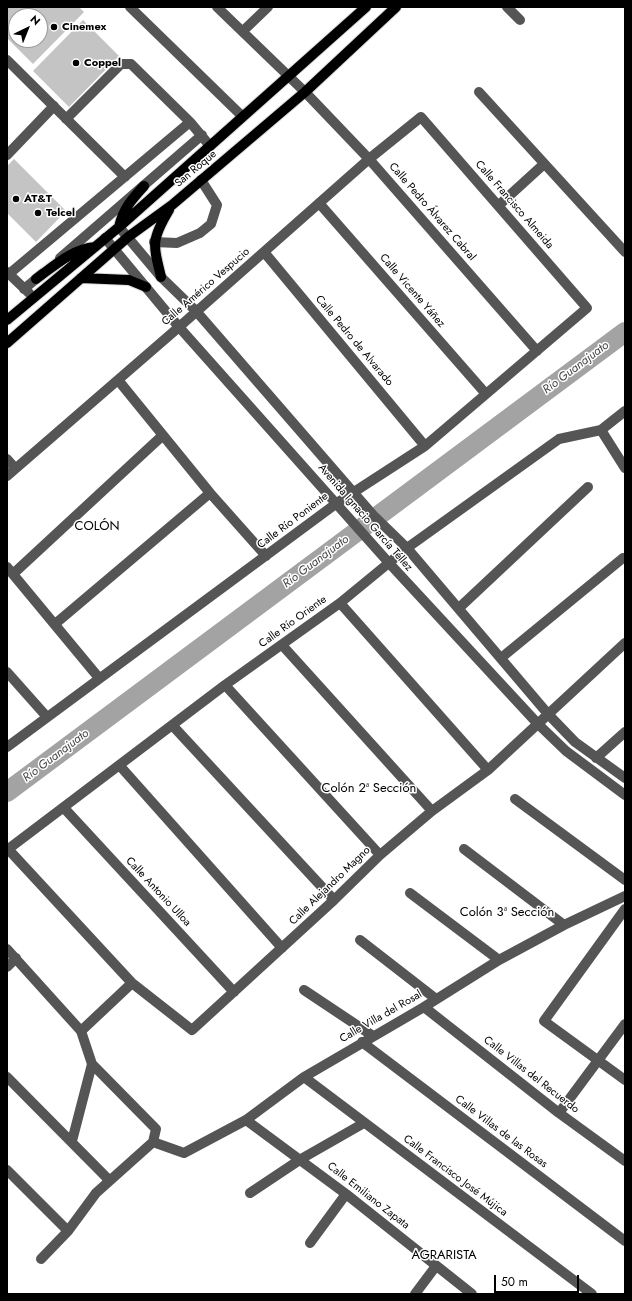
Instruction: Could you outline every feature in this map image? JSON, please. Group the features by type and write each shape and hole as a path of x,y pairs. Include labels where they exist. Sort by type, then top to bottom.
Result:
{"main road":[{"name":"San Roque","path":"7,320 119,227 366,7"},
{"name":"San Roque","path":"7,343 128,238 172,205 306,92 396,7"},
{"path":"119,227 125,209 144,186"},
{"path":"161,277 154,242 156,230 172,205"},
{"path":"36,279 69,255 84,248 95,247"},
{"path":"81,278 129,280 146,287"}],"street":[{"path":"130,7 242,116"},
{"name":"Calle Pedro Álvarez Cabral","path":"217,7 306,92 369,159 537,351"},
{"path":"243,31 268,7"},
{"path":"508,7 520,20"},
{"path":"7,60 125,177"},
{"path":"66,119 121,64 131,64 190,122 210,146"},
{"path":"479,92 625,252"},
{"path":"7,155 54,106"},
{"name":"Calle Américo Vespucio","path":"7,476 179,327 369,159 421,117"},
{"name":"Calle Francisco Almeida","path":"421,117 587,308"},
{"path":"33,297 8,273 190,122"},
{"path":"24,289 202,135"},
{"path":"499,205 544,164"},
{"path":"154,242 177,243 200,234 211,224 217,205 201,180"},
{"name":"Calle Vicente Yáñez","path":"319,203 486,394"},
{"name":"Avenida Ignacio García Téllez","path":"119,227 161,277 196,311 373,515 400,540 548,714 575,742 625,778"},
{"name":"Avenida Ignacio García Téllez","path":"105,238 116,249 179,327 385,559 538,724 566,751 625,796"},
{"name":"Calle Pedro de Alvarado","path":"264,252 425,446"},
{"name":"Calle Río Poniente","path":"7,747 266,556 425,446 587,308"},
{"path":"118,380 162,436 266,556"},
{"path":"625,411 602,430 625,468"},
{"name":"Calle Río Oriente","path":"7,849 64,808 225,686 340,603 385,559 407,548 559,439 602,430"},
{"path":"99,678 10,570 162,436"},
{"path":"7,459 15,468"},
{"path":"459,608 588,487"},
{"path":"55,624 210,493"},
{"path":"501,658 623,558"},
{"path":"340,603 488,770"},
{"name":"Calle Alejandro Magno","path":"7,849 132,983 192,1030 334,900 380,854 432,811 488,770 625,643"},
{"path":"282,645 432,811"},
{"path":"7,672 47,717"},
{"path":"225,686 380,854"},
{"path":"173,726 334,900"},
{"path":"596,758 625,732"},
{"path":"120,766 282,948"},
{"path":"515,799 625,880"},
{"name":"Calle Antonio Ulloa","path":"64,808 234,992"},
{"path":"464,849 564,925"},
{"path":"410,893 499,960"},
{"name":"Calle Villa del Rosal","path":"153,1142 184,1153 246,1120 304,1077 424,1007 499,960 564,925 625,896"},
{"path":"625,909 544,1021 625,1080"},
{"path":"360,940 436,999"},
{"path":"7,948 81,1031 92,1064 156,1129 153,1142 109,1180 96,1194 68,1231 41,1259"},
{"path":"7,967 16,958"},
{"path":"81,1031 132,983"},
{"path":"304,990 373,1036"},
{"name":"Calle Villas del Recuerdo","path":"424,1007 560,1113 625,1161"},
{"path":"560,1113 625,1024"},
{"name":"Calle Villas de las Rosas","path":"362,1042 625,1241"},
{"path":"72,1141 92,1064"},
{"path":"7,1077 109,1180"},
{"name":"Calle Francisco José Mújica","path":"304,1077 592,1294"},
{"name":"Calle Emiliano Zapata","path":"246,1120 301,1159 472,1294"},
{"path":"250,1193 301,1159 364,1122"},
{"path":"7,1170 68,1231"},
{"path":"310,1243 346,1194"},
{"path":"415,1294 436,1266"}],"building":[{"path":"7,7 79,7 84,12 33,64 17,48 48,48 48,8 8,8 8,39"},
{"name":"Coppel","path":"83,20 119,56 69,107 33,71"},
{"name":"Telcel","path":"14,159 66,211 36,242 7,213 7,166"}],"waterway":[{"name":"Río Guanajuato","path":"7,792 625,332"}],"place":[{"name":"Cinemex","path":"54,27"},
{"name":"Coppel","path":"76,63"},
{"name":"AT&T","path":"16,199"},
{"name":"Telcel","path":"38,213"}],"district":[{"name":"COLÓN","path":"97,527"},
{"name":"Colón 2ª Sección","path":"369,789"},
{"name":"Colón 3ª Sección","path":"507,913"},
{"name":"AGRARISTA","path":"444,1256"}]}
